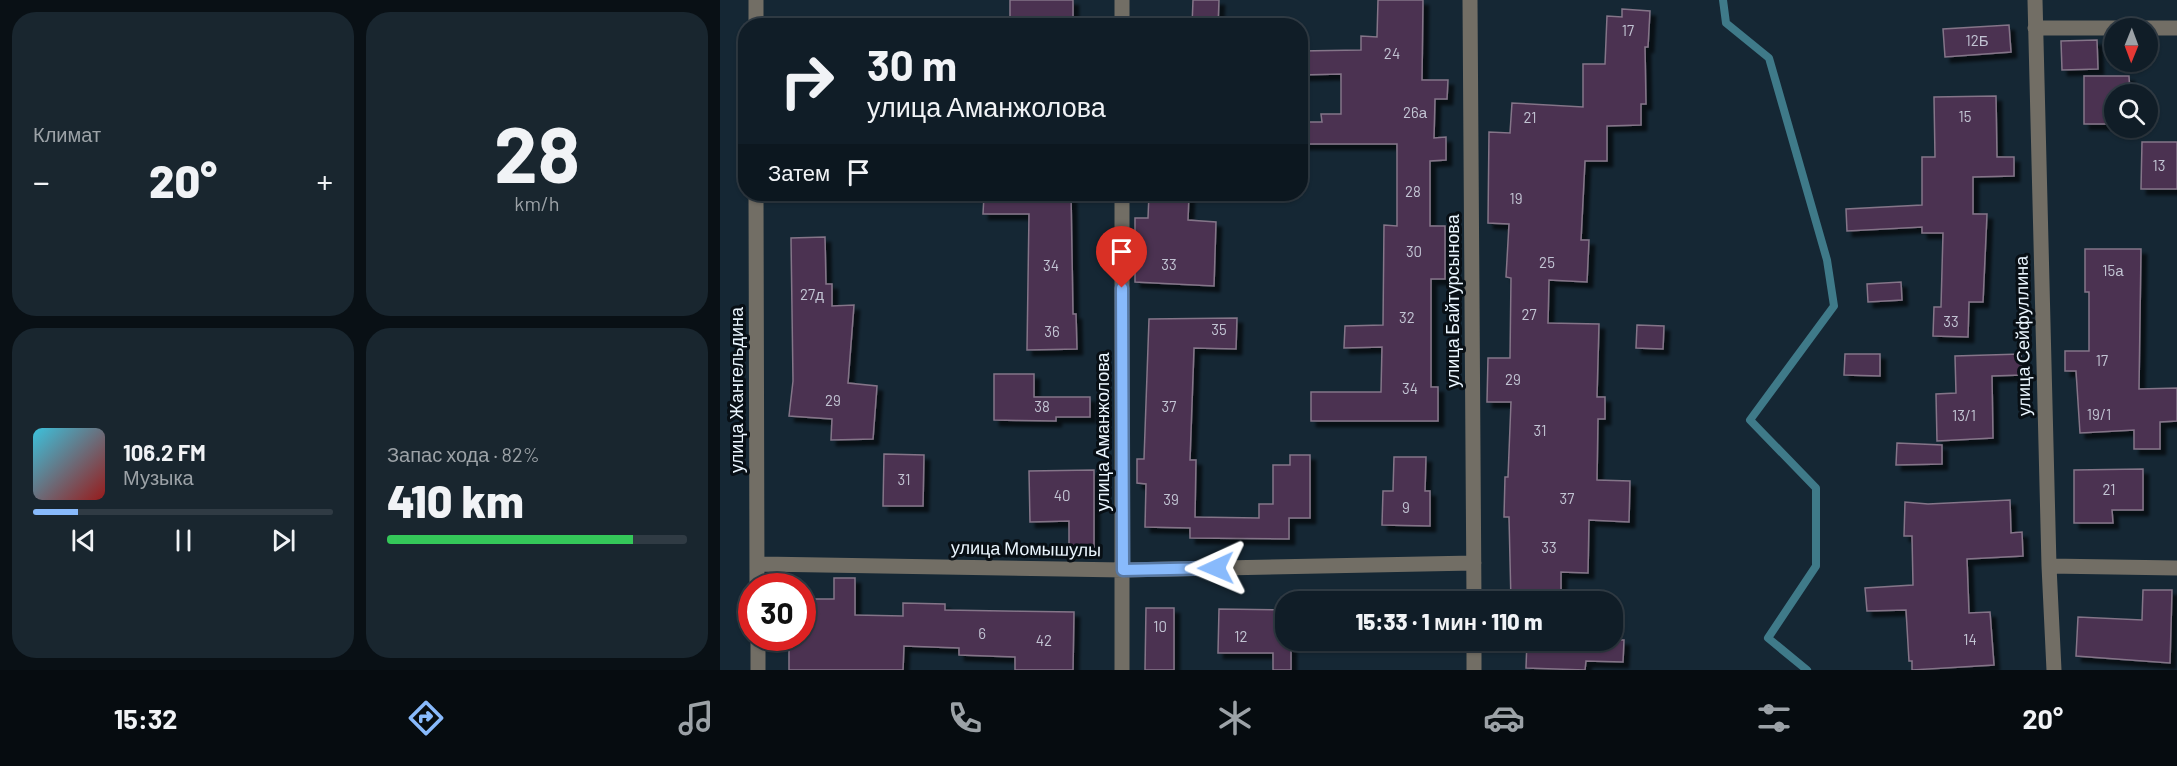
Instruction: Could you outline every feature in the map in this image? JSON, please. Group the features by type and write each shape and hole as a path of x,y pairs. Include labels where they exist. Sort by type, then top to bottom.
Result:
{"street":[{"path":"756,0 756,18"},
{"path":"1122,0 1122,18"},
{"name":"улица Байтурсынова","path":"1470,0 1474,591"},
{"name":"улица Сейфуллина","path":"2035,0 2049,566 2054,670"},
{"path":"2035,28 2177,28"},
{"name":"улица Жангельдина","path":"756,201 757,573"},
{"name":"улица Аманжолова","path":"1122,201 1122,670"},
{"name":"улица Момышулы","path":"757,564 1123,570 1474,563"},
{"path":"2049,566 2177,568"},
{"path":"758,651 758,670"},
{"path":"1474,651 1474,670"}],"building":[{"path":"1010,0 1073,0 1073,18 1010,18"},
{"path":"1193,0 1219,0 1218,18 1192,18"},
{"path":"1378,0 1423,0 1422,80 1448,80 1447,99 1435,99 1434,138 1446,137 1446,160 1430,161 1430,226 1445,226 1445,279 1431,279 1431,387 1438,387 1438,421 1311,421 1311,392 1381,392 1382,347 1344,348 1345,326 1383,325 1384,225 1397,226 1397,144 1308,144 1308,122 1322,122 1321,114 1341,114 1341,74 1308,75 1308,51 1361,50 1361,36 1377,37"},
{"path":"1622,9 1650,11 1648,47 1645,47 1646,104 1641,104 1641,125 1607,126 1607,161 1585,161 1581,240 1589,240 1587,282 1549,280 1548,323 1599,324 1597,397 1605,397 1605,419 1598,419 1597,480 1630,481 1629,522 1589,520 1588,573 1561,572 1561,591 1511,591 1509,517 1504,517 1511,402 1487,402 1488,358 1510,358 1511,278 1506,277 1509,224 1488,223 1489,132 1510,133 1512,103 1583,107 1583,64 1605,64 1607,16 1622,17"},
{"path":"2009,25 2011,52 1945,57 1943,29"},
{"path":"2097,40 2098,69 2062,70 2061,41"},
{"path":"2084,76 2129,76 2129,84 2104,84 2104,124 2084,124"},
{"path":"1996,96 1997,157 2014,157 2014,176 1973,177 1973,214 1987,214 1983,302 1969,302 1968,337 1933,336 1934,307 1941,307 1943,233 1922,233 1922,227 1847,231 1846,209 1922,205 1922,157 1935,157 1934,97"},
{"path":"2142,142 2177,142 2177,189 2141,189"},
{"path":"984,201 1071,201 1073,314 1076,314 1077,349 1027,350 1029,214 983,214"},
{"path":"1149,201 1189,201 1188,220 1216,222 1214,286 1135,282 1135,218 1148,218"},
{"path":"825,237 826,284 832,284 832,306 854,305 848,383 877,386 873,439 831,440 832,419 789,416 793,381 791,238"},
{"path":"2085,249 2141,249 2139,389 2177,388 2177,421 2160,422 2160,449 2134,449 2134,430 2080,433 2076,371 2065,371 2065,351 2089,351 2089,292 2085,292"},
{"path":"1901,282 1902,300 1868,302 1867,284"},
{"path":"1237,318 1236,349 1194,348 1190,460 1196,460 1195,517 1259,518 1259,504 1273,504 1273,465 1290,465 1290,455 1310,455 1310,518 1289,518 1289,539 1190,538 1190,528 1145,527 1146,484 1137,483 1137,459 1144,459 1149,319"},
{"path":"1637,325 1664,326 1663,349 1636,348"},
{"path":"1845,354 1880,354 1880,376 1844,375"},
{"path":"2021,354 2022,375 1992,376 1993,438 1937,441 1936,394 1956,393 1955,356"},
{"path":"994,374 1034,374 1034,397 1090,397 1090,417 1056,417 1056,421 994,420"},
{"path":"1897,443 1942,445 1942,464 1896,465"},
{"path":"884,454 924,455 923,506 883,506"},
{"path":"1394,457 1426,457 1425,491 1430,491 1430,526 1382,525 1383,491 1393,491"},
{"path":"2143,469 2143,510 2112,510 2113,523 2074,523 2074,470"},
{"path":"1094,470 1094,548 1069,548 1069,521 1030,522 1029,471"},
{"path":"2010,500 2011,533 2022,532 2023,556 1967,559 1969,613 1990,612 1994,665 1912,670 1912,661 1909,661 1906,610 1867,611 1865,588 1913,585 1912,536 1904,536 1905,502 1928,504"},
{"path":"834,578 855,578 855,615 903,616 903,603 945,604 945,610 1074,612 1073,670 1015,670 1015,657 959,655 959,648 904,646 903,670 789,670 789,651 816,651 816,599 834,599"},
{"path":"2143,590 2172,590 2170,663 2076,656 2078,617 2142,620"},
{"path":"1146,608 1174,608 1174,670 1145,670"},
{"path":"1219,609 1275,610 1275,651 1291,651 1291,670 1273,670 1273,653 1218,653"},
{"path":"1624,640 1623,662 1586,661 1585,670 1526,668 1527,651 1623,651"}],"waterway":[{"path":"1723,0 1726,23 1769,58 1827,260 1834,306 1750,420 1816,488 1816,566 1768,638 1807,670"}],"route":[{"path":"1122,288 1123,570 1216,568"}]}
